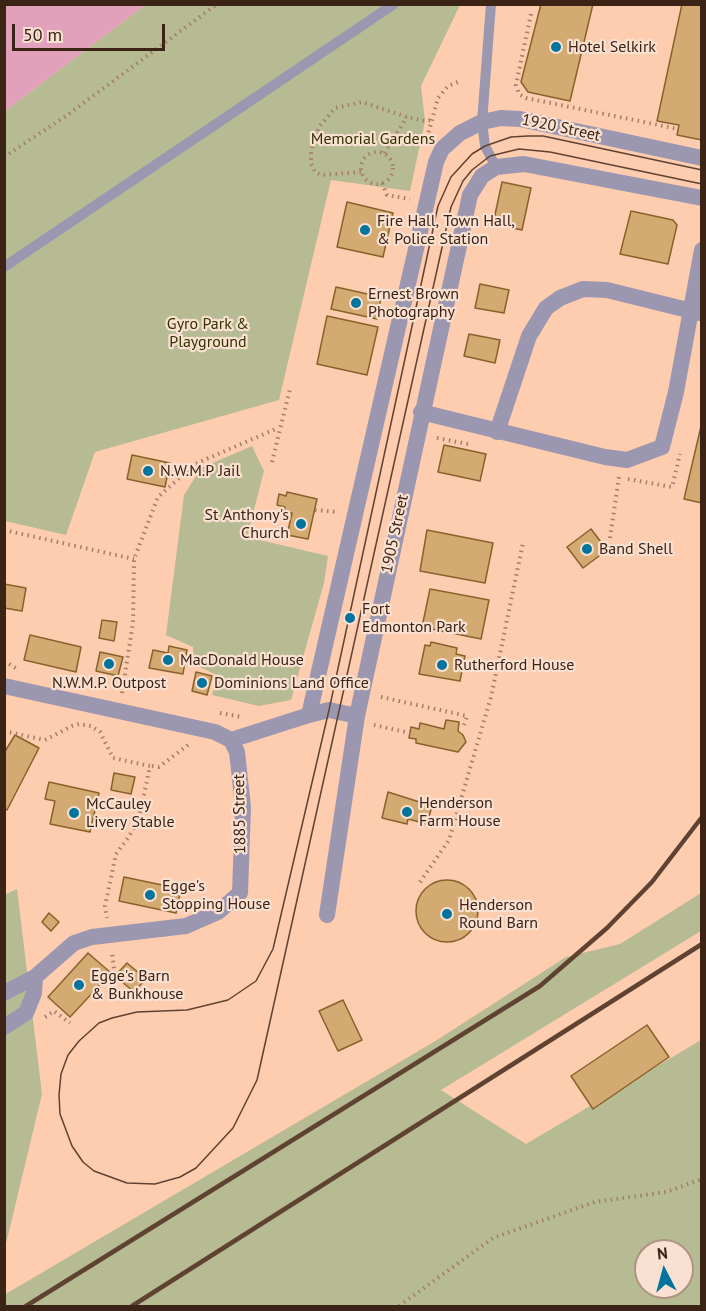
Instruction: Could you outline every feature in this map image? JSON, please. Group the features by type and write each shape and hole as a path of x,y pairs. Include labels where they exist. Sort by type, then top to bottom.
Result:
{"street":[{"name":"1920 Street","path":"309,715 436,162 450,140 482,122 501,118 520,119 702,158"},
{"path":"496,167 538,164 702,198"},
{"name":"1905 Street","path":"327,915 357,716 421,412 470,195 482,176 496,167"},
{"path":"421,412 497,432 622,459 648,454 662,447 697,312 702,250"},
{"path":"497,432 529,336 546,308 560,298 583,289 607,290 697,312"},
{"path":"4,686 208,730 231,740 329,710 357,716"},
{"name":"1885 Street","path":"4,993 35,977 74,943 110,934 186,926 218,912 240,893 243,807 237,752 231,740"},
{"path":"4,1027 26,1013 34,993 35,977"}],"lane":[{"path":"4,267 394,4"},
{"path":"491,4 482,122 485,147 496,167"}],"path":[{"path":"4,157 66,116 217,4"},
{"path":"531,14 516,85 519,94 526,98 678,129"},
{"path":"426,142 438,98 448,86 458,82"},
{"path":"361,172 321,175 315,172 311,151 319,127 327,115 345,105 362,102 407,117 425,121 431,119"},
{"path":"384,153 407,117"},
{"path":"368,153 384,153 392,160 393,172 382,183 367,181 361,172 362,162 368,153"},
{"path":"382,183 387,195 414,200"},
{"path":"272,462 278,428 290,388"},
{"path":"122,693 133,623 134,559 158,497 195,464 278,428"},
{"path":"610,538 619,477"},
{"path":"315,510 344,514"},
{"path":"5,531 134,559"},
{"path":"420,882 449,840 491,697 523,543"},
{"path":"4,661 26,673"},
{"path":"111,691 133,695"},
{"path":"381,697 466,716 464,726 459,724"},
{"path":"211,711 244,717"},
{"path":"4,731 45,740 72,726 79,724 91,726 100,732 113,758 150,766 139,818 130,836 116,854 105,906 114,969 110,998"},
{"path":"374,725 410,733"},
{"path":"152,766 159,767 208,730"},
{"path":"399,1306 493,1238 595,1202 666,1192 702,1179"}],"green space":[{"path":"145,5 460,5 421,86 425,121 410,191 331,180 279,400 95,452 66,535 5,521 5,111"},
{"path":"252,446 264,471 247,537 328,556 324,583 291,700 259,706 212,695 217,675 193,664 193,647 166,635 184,495 201,468"},
{"path":"17,889 42,1094 5,1248 4,895"},
{"path":"701,893 701,931 441,1090 526,1144 701,1040 701,1306 5,1306 4,1295 437,1040 566,957 620,944"}],"shaded area":[{"path":"5,4 145,4 145,5 5,111"}],"building":[{"name":"Hotel Selkirk","path":"541,4 593,4 570,101 528,92 521,82"},
{"path":"682,4 702,4 702,140 677,135 679,125 657,121"},
{"path":"502,182 531,188 522,230 493,224"},
{"name":"Fire Hall, Town Hall, & Police Station","path":"347,202 393,213 383,257 337,247"},
{"path":"631,211 673,220 677,225 668,264 620,254"},
{"path":"480,284 509,290 504,313 475,308"},
{"name":"Ernest Brown Photography","path":"336,287 381,297 377,319 331,309"},
{"path":"327,316 378,327 367,375 317,364"},
{"path":"469,334 500,340 495,363 464,356"},
{"path":"702,422 702,503 684,499"},
{"path":"444,445 486,454 480,481 438,472"},
{"name":"N.W.M.P Jail","path":"132,455 170,463 165,487 127,479"},
{"name":"St Anthony's Church","path":"287,492 317,499 308,539 287,535 292,513 284,512 285,507 277,505 279,494 286,496"},
{"name":"Band Shell","path":"591,529 607,550 583,568 567,547"},
{"path":"427,530 493,543 485,583 420,571"},
{"path":"4,584 26,588 22,611 4,608"},
{"path":"430,589 489,600 481,639 422,627"},
{"path":"102,620 117,622 114,641 99,638"},
{"path":"30,635 81,647 76,672 24,660"},
{"name":"Rutherford House","path":"431,642 457,648 456,654 465,656 460,681 419,674 425,645 430,646"},
{"name":"MacDonald House","path":"169,646 187,650 183,674 149,668 153,650 168,653"},
{"name":"N.W.M.P. Outpost","path":"100,652 123,657 118,676 96,671"},
{"name":"Dominions Land Office","path":"196,672 212,676 207,695 192,691"},
{"path":"446,720 459,722 458,731 466,742 458,752 416,743 416,739 409,738 411,727 419,729 420,723 444,729"},
{"path":"15,735 39,748 7,810 4,809 4,753"},
{"path":"114,773 135,777 131,794 111,790"},
{"name":"McCauley Livery Stable","path":"49,782 99,793 90,832 50,824 55,801 45,799"},
{"name":"Henderson Farm House","path":"388,792 432,806 427,824 408,819 407,824 382,818"},
{"name":"Egge's Stopping House","path":"124,877 181,889 176,913 119,901"},
{"name":"Henderson Round Barn","path":"441,880 453,880 469,889 476,899 478,911 476,923 469,933 453,942 441,942 430,937 421,928 416,917 416,905 421,894 430,885"},
{"path":"49,913 59,922 51,931 42,922"},
{"name":"Egge's Barn & Bunkhouse","path":"88,953 111,973 70,1017 48,997"},
{"path":"127,963 146,979 134,992 115,976"},
{"path":"343,1000 362,1040 338,1051 319,1011"},
{"path":"647,1025 669,1057 593,1109 571,1076"}],"tram line":[{"path":"702,170 543,136 528,136 511,137 485,146 472,154 451,177 438,206 329,710 273,949 256,981 228,1000 187,1010 137,1012 112,1018 99,1023 79,1041 68,1055 61,1074 60,1114 72,1146 83,1162 94,1171 127,1183 155,1184 180,1177 196,1168 233,1128 257,1080 451,207 463,181 472,170 490,156 519,149 550,152 702,184"}],"railway":[{"path":"26,1306 540,986 607,928 652,882 702,817"},
{"path":"132,1306 702,944"}],"place":[{"name":"Hotel Selkirk","path":"556,47"},
{"name":"Fire Hall, Town Hall, & Police Station","path":"365,230"},
{"name":"Ernest Brown Photography","path":"356,303"},
{"name":"N.W.M.P Jail","path":"148,471"},
{"name":"St Anthony's Church","path":"301,524"},
{"name":"Band Shell","path":"587,549"},
{"name":"Fort Edmonton Park","path":"350,618"},
{"name":"MacDonald House","path":"168,660"},
{"name":"N.W.M.P. Outpost","path":"109,664"},
{"name":"Rutherford House","path":"442,665"},
{"name":"Dominions Land Office","path":"202,683"},
{"name":"Henderson Farm House","path":"407,812"},
{"name":"McCauley Livery Stable","path":"74,813"},
{"name":"Egge's Stopping House","path":"150,895"},
{"name":"Henderson Round Barn","path":"447,914"},
{"name":"Egge's Barn & Bunkhouse","path":"79,985"}],"park label":[{"name":"Memorial Gardens","path":"373,139"},
{"name":"Gyro Park & Playground","path":"208,333"}]}
